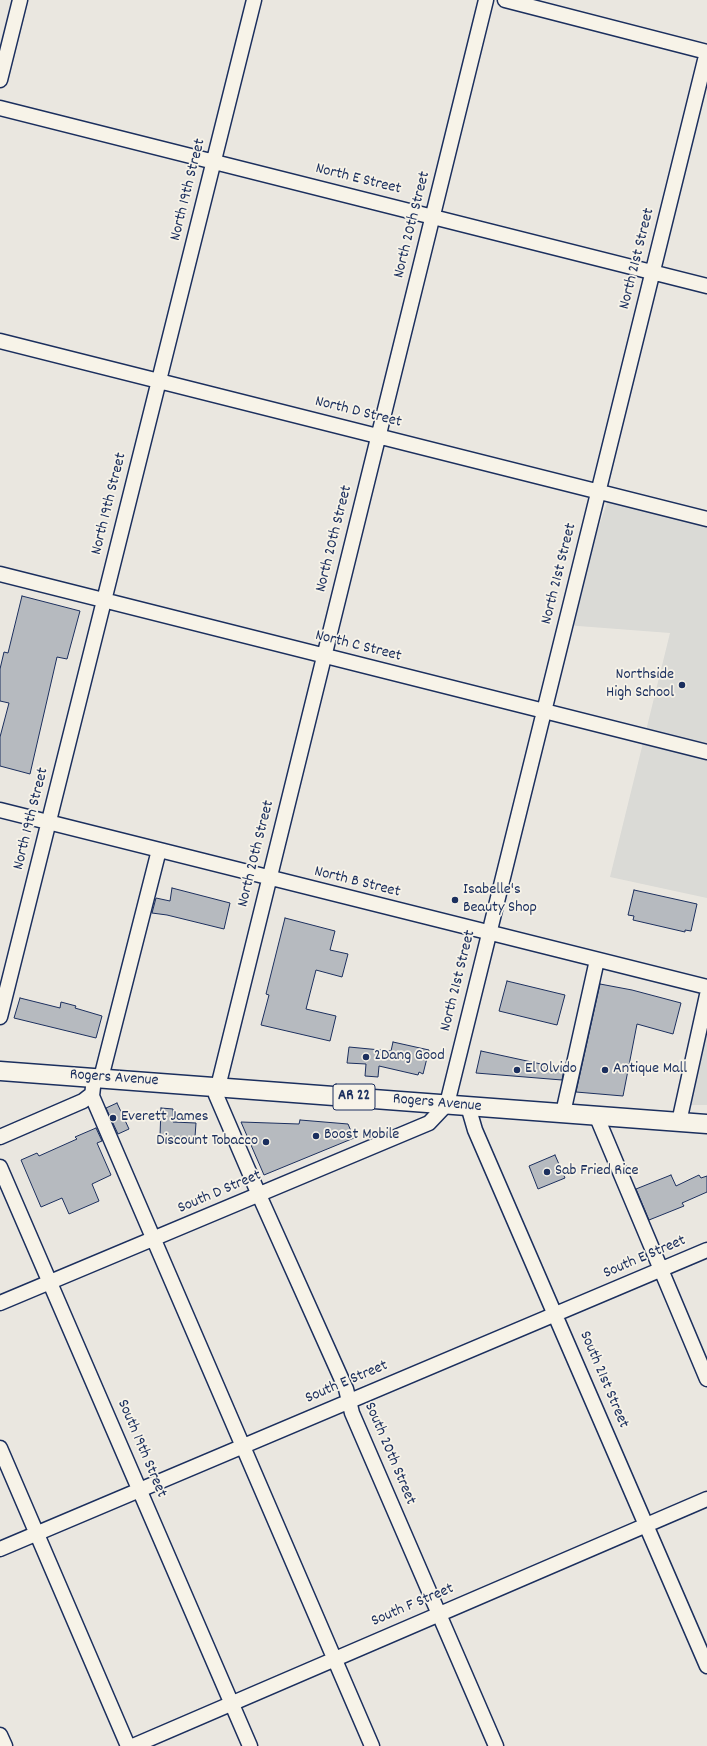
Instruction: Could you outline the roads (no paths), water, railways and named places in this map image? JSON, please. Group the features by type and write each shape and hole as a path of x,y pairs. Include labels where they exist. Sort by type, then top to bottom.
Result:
{"main road":[{"name":"Rogers Avenue","path":"0,1071 96,1083 218,1087 707,1124"}],"street":[{"path":"0,80 20,0"},
{"name":"North 19th Street","path":"0,1016 254,0"},
{"name":"North 20th Street","path":"218,1087 323,656 486,0"},
{"path":"505,0 707,52"},
{"name":"North 21st Street","path":"447,1104 488,932 707,52"},
{"name":"North E Street","path":"0,108 707,286"},
{"name":"North D Street","path":"0,341 707,519"},
{"name":"North C Street","path":"0,574 707,752"},
{"name":"North B Street","path":"0,810 707,987"},
{"path":"0,1137 83,1101 96,1083 158,850"},
{"path":"563,1113 597,960"},
{"path":"679,1122 707,995"},
{"path":"96,1083 154,1239 372,1746"},
{"name":"South 20th Street","path":"218,1087 216,1095 346,1389 352,1413 496,1746"},
{"name":"South D Street","path":"0,1303 429,1123 447,1104"},
{"name":"South 21st Street","path":"468,1106 475,1130 556,1314 707,1666"},
{"path":"596,1116 662,1269 707,1379"},
{"name":"South 19th Street","path":"0,1167 250,1746"},
{"name":"South E Street","path":"0,1549 707,1250"},
{"path":"0,1448 128,1746"},
{"name":"South F Street","path":"133,1746 707,1499"},
{"path":"0,1735 5,1746"}],"place":[{"name":"Northside High School","path":"682,685"},
{"name":"Isabelle's Beauty Shop","path":"455,900"},
{"name":"2Dang Good","path":"366,1057"},
{"name":"El Olvido","path":"517,1070"},
{"name":"Antique Mall","path":"605,1070"},
{"name":"Everett James","path":"113,1118"},
{"name":"Boost Mobile","path":"316,1136"},
{"name":"Discount Tobacco","path":"266,1142"},
{"name":"Sab Fried Rice","path":"547,1172"}]}
